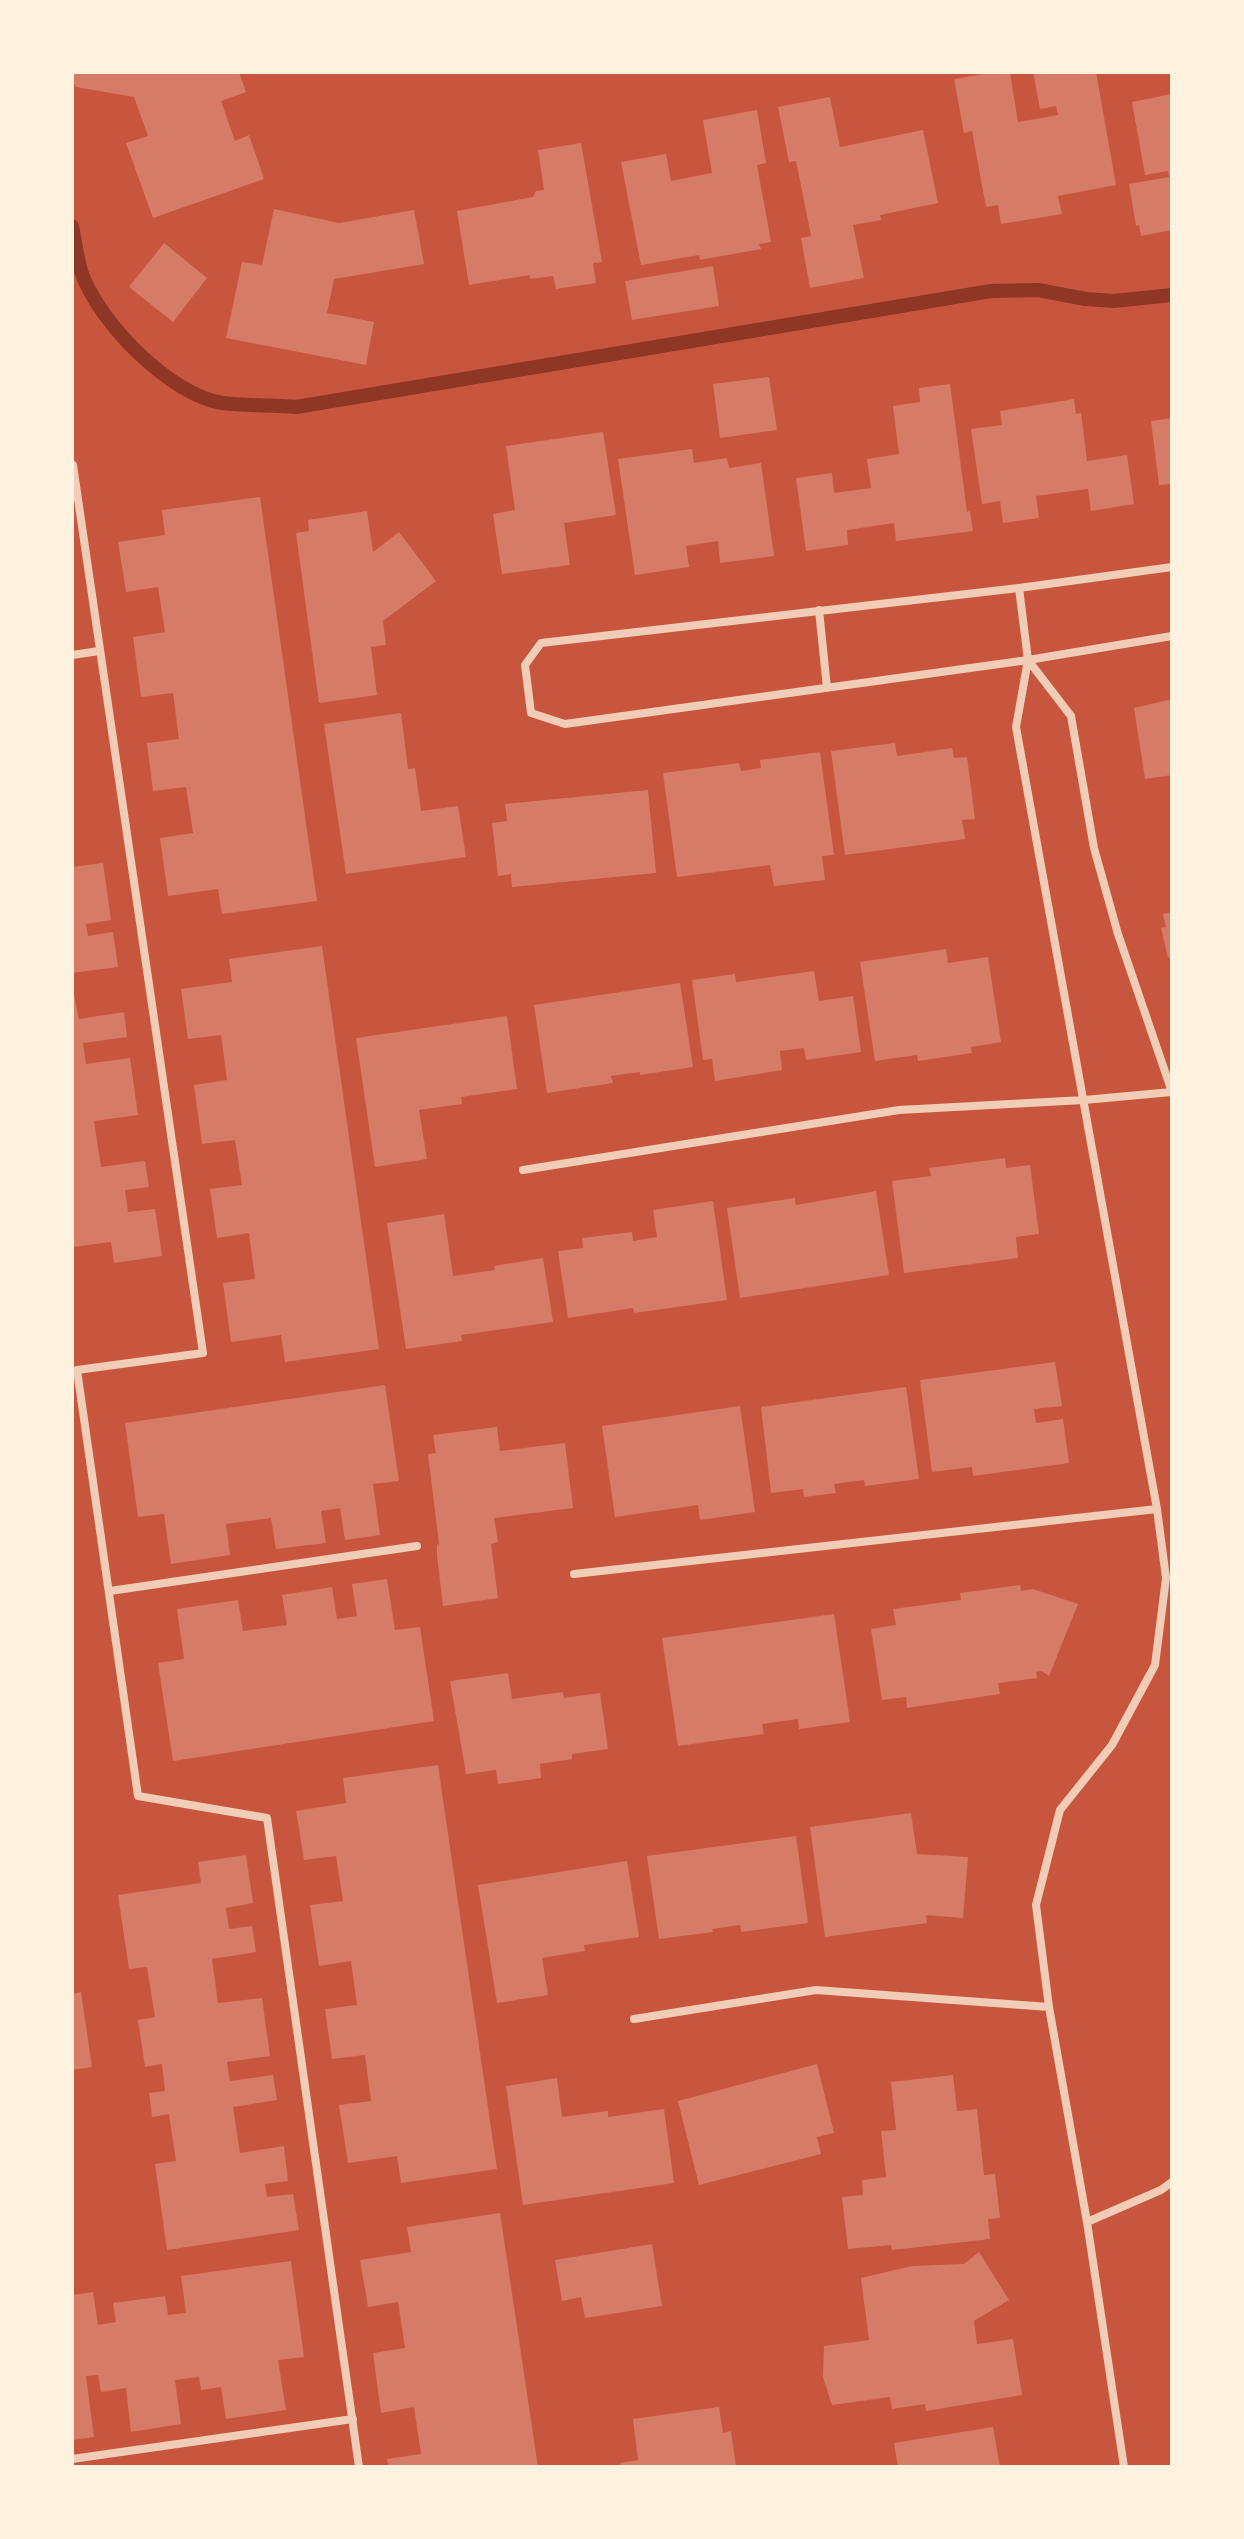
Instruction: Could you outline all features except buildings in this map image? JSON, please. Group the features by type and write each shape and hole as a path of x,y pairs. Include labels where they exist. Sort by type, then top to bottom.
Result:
{"street":[{"path":"73,465 203,1353 77,1370 138,1796 267,1818 359,2467"},
{"path":"1172,567 1019,588 541,643 525,665 531,713 565,724 1028,660 1172,636"},
{"path":"1019,588 1028,660 1016,727 1157,1509 1166,1578 1155,1665 1112,1745 1060,1810 1036,1905 1049,2007 1087,2222 1124,2467"},
{"path":"819,610 827,688"},
{"path":"72,655 99,651"},
{"path":"523,1170 899,1110 1172,1092 1118,934 1094,848 1071,716 1028,660"},
{"path":"574,1574 1157,1509"},
{"path":"110,1591 417,1546"},
{"path":"634,2019 816,1990 1049,2007"},
{"path":"1087,2222 1161,2190 1172,2182"},
{"path":"72,2459 353,2419"}],"waterway":[{"path":"72,226 82,274 104,314 120,334 139,354 180,386 202,397 240,405 296,407 991,291 1038,290 1114,301 1172,295"}]}
